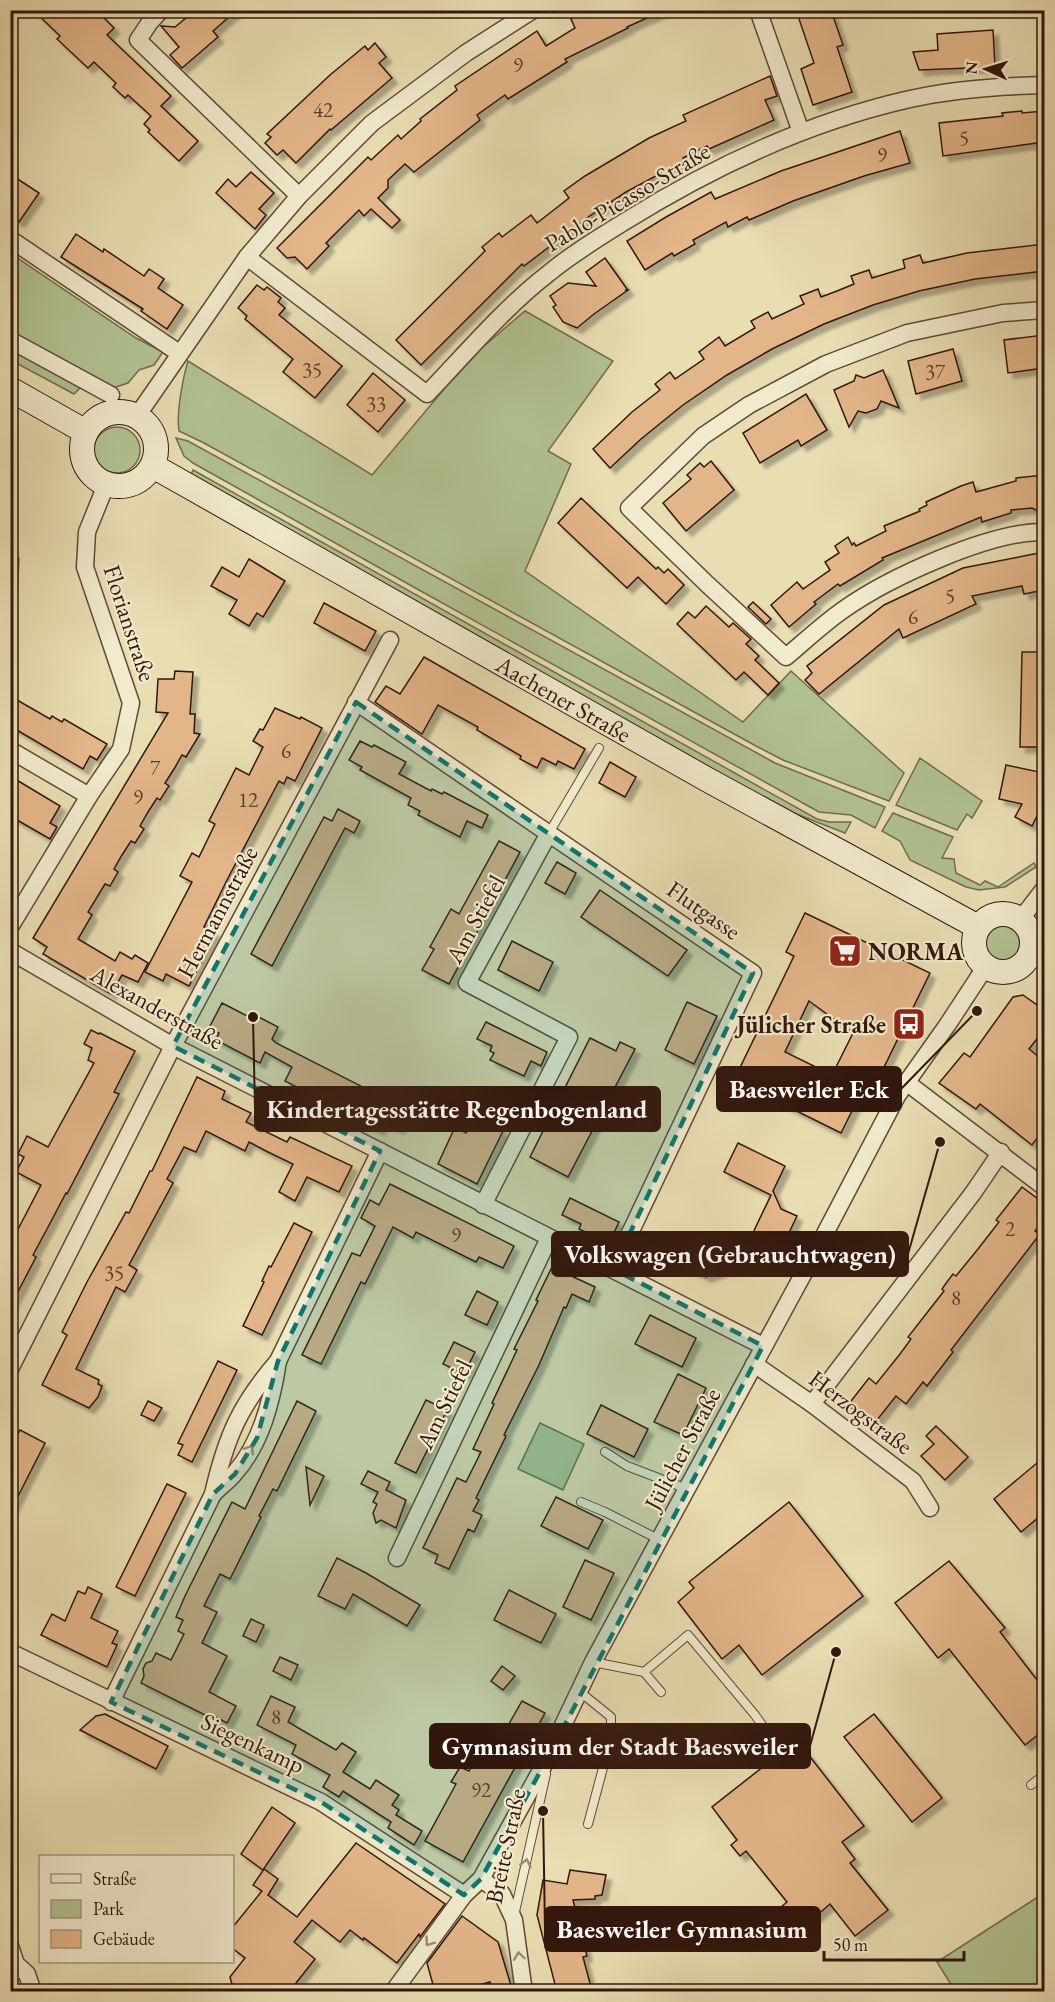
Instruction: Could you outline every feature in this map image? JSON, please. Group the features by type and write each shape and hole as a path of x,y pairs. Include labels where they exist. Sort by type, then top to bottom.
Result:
{"main road":[{"path":"10,388 86,432"},
{"path":"126,412 137,416 148,425 155,438 157,452 153,466 145,478 133,485 119,487 106,485 94,478 82,456 82,444 86,432 93,422 103,415 126,412"},
{"name":"Aachener Straße","path":"153,466 708,780 978,927"},
{"path":"1003,913 1021,919 1028,927 1032,938 1036,963 1004,972 994,971 986,966 975,952 975,935 978,927 984,920 1003,913"}],"street":[{"path":"161,10 138,40 298,196"},
{"path":"137,416 247,257 298,196 372,123 466,53 534,10"},
{"path":"758,10 801,132"},
{"name":"Pablo-Picasso-Straße","path":"247,257 427,394 489,328 548,273 586,246 681,187 801,132 844,117 911,99 994,87 1044,85"},
{"path":"10,239 179,353"},
{"path":"1044,310 1003,313 907,333 826,364 749,405 703,436 629,508 786,657 844,610 896,580 945,557 999,539 1044,532"},
{"path":"10,340 111,395"},
{"name":"Florianstraße","path":"10,927 89,796 121,749 131,703 85,567 87,532 106,485"},
{"name":"Hermannstraße","path":"10,1369 173,1046 390,640"},
{"name":"Flutgasse","path":"356,702 753,973 613,1269"},
{"path":"10,750 89,796"},
{"name":"Am Stiefel","path":"483,1205 568,1037 467,983 549,833"},
{"path":"1021,919 1044,889"},
{"name":"Alexanderstraße","path":"10,951 173,1046 763,1346"},
{"name":"Jülicher Straße","path":"393,1992 464,1895 481,1879 552,1747 594,1662 892,1105 986,966"},
{"path":"906,1082 1044,1187"},
{"path":"111,1702 213,1494 220,1463 232,1428 257,1385 278,1361 380,1151"},
{"path":"812,1404 973,1193 1000,1152"},
{"name":"Am Stiefel","path":"397,1558 549,1238"},
{"path":"213,1494 235,1474 257,1438 273,1394 278,1361"},
{"name":"Herzogstraße","path":"754,1364 812,1404 913,1481 930,1508"},
{"name":"Siegenkamp","path":"10,1652 321,1802 464,1895"},
{"name":"Breite Straße","path":"481,1879 502,1894 514,1920 524,1992"},
{"path":"10,1946 16,1964 27,1974 33,1992"}],"lane":[{"path":"549,833 599,748"},
{"path":"605,1452 627,1466 688,1490"},
{"path":"581,1502 660,1540"},
{"path":"644,1672 688,1635 755,1715 771,1738"},
{"path":"594,1662 644,1672 661,1692"},
{"path":"580,1692 611,1717 611,1738 588,1824"},
{"name":"Breite Straße","path":"514,1920 552,1747"},
{"path":"1031,1785 1044,1775"}],"highlighted area":[{"path":"356,702 753,973 613,1269 763,1346 545,1763 481,1879 464,1895 321,1802 111,1702 213,1494 235,1474 257,1438 278,1361 380,1151 173,1046"}],"green space":[{"path":"10,253 136,338 163,352 154,365 139,370 128,383 110,389 11,336"},
{"path":"525,311 613,361 548,451 571,464 525,571 743,722 791,671 904,773 889,801 783,760 756,746 179,431 179,405 188,361 372,475 445,388 483,347"},
{"path":"10,344 83,385 74,394 14,362 11,359"},
{"path":"122,427 134,433 139,441 139,459 134,467 126,472 112,473 100,467 95,459 94,445 100,433 108,428"},
{"path":"176,438 188,441 775,763 885,807 875,828 851,815 819,812 410,585 193,463 184,456"},
{"path":"193,470 817,819 829,822 851,822 845,833 781,808 191,475"},
{"path":"11,558 19,558 17,599 11,599"},
{"path":"920,758 982,801 972,818 967,814 957,830 896,805"},
{"path":"893,813 953,837 942,858 954,859 956,873 980,885 985,881 998,887 1034,863 1036,867 1005,887 979,890 966,887 910,860 900,841 882,831"},
{"path":"1001,921 1009,922 1015,927 1020,933 1020,949 1015,955 1009,960 1001,961 993,960 987,955 982,949 981,941 982,933 987,927 993,922"},
{"path":"540,1423 584,1444 563,1490 518,1469"},
{"path":"1044,1893 1044,1991 955,1991 937,1962"}],"building":[{"path":"33,10 96,10 114,28 107,35 171,96 161,106 198,141 179,161 148,132 150,130 144,124 151,116 128,95 125,98 113,87 116,83 94,62 88,68 57,39 60,36"},
{"path":"196,10 237,10 213,31 218,37 182,68 170,55 179,47 161,26 175,27"},
{"path":"589,10 665,10 565,59 567,62 508,99 505,95 477,115 480,120 414,172 405,164 388,180 388,188 378,198 400,220 392,228 371,209 364,216 359,210 326,243 329,246 307,269 295,257 287,258 277,248 368,157 371,160 398,135 401,139 421,121 420,119 457,90 455,86 537,31 546,46 575,28 571,19"},
{"path":"796,10 831,10 843,45 837,47 852,92 813,105 801,69 814,63"},
{"path":"993,30 995,67 919,70 913,52 938,50 937,34"},
{"path":"375,43 386,57 379,63 392,78 330,129 296,163 283,150 277,155 265,143 271,137 267,134 330,75 365,46 368,50"},
{"path":"770,76 777,96 765,100 774,120 709,149 707,146 683,158 684,161 626,192 591,215 524,266 522,264 421,365 396,340 485,251 482,247 499,233 502,237 531,215 537,223 569,198 564,191 585,176 649,138 686,121 683,115"},
{"path":"1022,111 1022,113 1044,111 1044,142 943,156 939,123 1003,116 1002,113"},
{"path":"900,131 910,163 864,176 793,201 749,220 747,217 728,227 726,222 693,240 695,244 674,256 672,253 645,270 627,241 711,192 715,199 781,171"},
{"path":"251,172 274,193 259,209 266,215 255,229 216,193 228,179 236,187"},
{"path":"10,174 39,193 19,222 10,216"},
{"path":"76,234 103,252 104,249 144,276 149,269 164,279 158,288 183,305 167,329 141,311 143,309 61,257"},
{"path":"1044,244 1044,271 975,279 919,291 873,305 824,324 772,349 727,375 683,405 610,468 593,449 632,412 660,390 655,384 670,372 675,379 704,359 699,352 719,337 725,346 755,328 751,321 768,312 772,319 804,304 800,296 818,289 821,297 854,284 851,276 869,270 872,278 905,268 903,260 920,255 923,263 967,253"},
{"path":"605,258 628,290 577,328 563,322 553,307 556,305 550,296 568,283 596,286 586,272"},
{"path":"257,285 264,290 267,287 281,298 278,302 285,308 279,315 342,366 315,398 283,372 293,359 245,319 247,316 238,308"},
{"path":"1044,335 1044,368 1008,373 1004,340"},
{"path":"953,349 962,381 916,394 908,361"},
{"path":"883,370 899,408 881,401 877,409 866,413 858,411 849,427 834,390 854,381 856,375 864,378"},
{"path":"373,373 405,400 378,432 347,405"},
{"path":"806,394 827,430 801,446 798,440 760,463 743,433"},
{"path":"711,461 734,490 686,531 663,503 691,479 687,475 700,463 704,467"},
{"path":"1044,475 1044,514 1032,508 1011,510 1011,513 982,522 981,517 882,558 883,560 840,586 838,584 814,602 816,604 789,627 771,605 797,582 803,589 830,570 825,562 839,553 835,546 848,537 852,545 854,543 856,546 886,531 884,526 920,511 919,509 927,505 926,502 973,482 976,492 1016,481 1016,478"},
{"path":"581,498 656,569 658,567 664,573 668,569 684,585 666,604 638,577 627,588 558,523"},
{"path":"1044,552 1044,590 1024,594 1022,586 972,596 976,604 903,638 899,629 819,694 805,680 812,673 807,666 884,605 963,568"},
{"path":"249,559 285,581 263,617 257,613 249,626 229,614 237,600 211,586 222,567 239,577"},
{"path":"753,602 771,619 766,624 748,607"},
{"path":"324,603 376,631 365,651 314,623"},
{"path":"706,606 729,627 733,623 751,639 746,644 759,656 755,660 779,683 768,695 744,672 736,680 677,624 688,612 695,618"},
{"path":"1022,652 1044,652 1044,747 1020,747"},
{"path":"424,657 585,749 574,769 558,761 556,765 542,758 537,768 477,730 478,727 438,705 422,734 375,702 386,686 400,694"},
{"path":"175,671 193,672 190,714 195,714 194,733 200,734 186,757 182,755 165,783 169,786 148,812 140,826 144,829 135,843 131,841 122,855 114,869 118,872 110,886 105,884 88,912 92,915 78,939 115,961 120,952 132,959 135,955 148,963 138,982 122,975 111,994 43,954 47,947 33,938 168,713 156,712 158,679 174,679"},
{"path":"10,696 50,719 52,716 62,722 64,719 107,744 97,760 90,756 83,769 10,726"},
{"path":"275,708 300,719 301,717 322,728 295,781 287,777 284,784 279,781 227,880 204,927 216,933 189,986 166,974 163,981 145,972 192,882 180,876 192,853 199,857 215,824 209,821 236,768 249,775 263,747 253,741 260,729 263,730"},
{"path":"360,741 372,747 374,745 406,762 399,774 431,791 432,789 442,794 444,792 488,815 482,828 467,821 460,837 418,815 420,811 408,805 411,798 360,770 362,767 349,760"},
{"path":"610,762 636,777 625,797 599,783"},
{"path":"1006,765 1044,773 1038,814 1032,826 1015,817 1022,804 999,799"},
{"path":"10,776 60,806 50,823 57,827 50,839 10,816"},
{"path":"338,809 360,821 354,833 345,828 272,966 251,954 324,817 332,821"},
{"path":"499,841 520,852 449,984 422,970 434,949 430,947 451,909 459,914"},
{"path":"557,862 576,873 565,894 545,883"},
{"path":"600,890 687,950 668,976 581,917"},
{"path":"805,913 930,973 868,1100 860,1095 841,1133 734,1080 794,956 786,952","holes":["809,1001 853,1033 832,1075 785,1052"]},
{"path":"512,941 553,962 539,991 498,970"},
{"path":"1023,995 1044,1010 1044,1030 1029,1049 1044,1061 1044,1129 1032,1145 980,1104 976,1109 939,1083 964,1053 970,1057 1013,997"},
{"path":"687,1002 717,1016 694,1064 665,1050"},
{"path":"222,1003 255,1020 257,1016 278,1027 272,1039 276,1043 408,1110 399,1129 384,1121 379,1130 285,1081 292,1067 265,1052 260,1063 216,1040 219,1033 209,1028"},
{"path":"486,1022 547,1052 541,1066 531,1061 524,1076 490,1060 494,1053 490,1051 492,1046 477,1039"},
{"path":"91,1030 135,1051 114,1092 119,1094 33,1255 36,1257 10,1307 10,1230 16,1233 41,1185 16,1172 24,1157 18,1154 27,1136 48,1147 94,1063 88,1060 92,1048 84,1044"},
{"path":"590,1038 616,1051 620,1042 635,1049 568,1177 530,1157"},
{"path":"197,1077 225,1091 222,1099 251,1113 246,1122 287,1142 290,1137 352,1166 339,1192 307,1177 295,1201 279,1192 293,1164 249,1142 245,1151 206,1131 196,1152 184,1147 167,1179 173,1183 129,1265 137,1270 125,1292 116,1287 76,1369 99,1380 98,1384 102,1386 98,1397 89,1408 42,1385 67,1335 62,1332 87,1282 152,1171"},
{"path":"479,1107 503,1119 498,1129 503,1131 477,1184 438,1164 455,1127 466,1133"},
{"path":"738,1143 785,1166 773,1191 781,1209 797,1216 774,1264 758,1257 706,1277 680,1264 694,1235 741,1258 771,1195 724,1172"},
{"path":"390,1184 514,1246 503,1268 479,1257 476,1262 416,1232 413,1238 393,1227 365,1284 361,1282 321,1364 302,1355 352,1253 360,1256 375,1226 361,1218 370,1200 379,1205"},
{"path":"1022,1187 1042,1202 1037,1209 1044,1215 1044,1219 1035,1231 1040,1234 951,1350 953,1352 927,1386 923,1382 906,1404 896,1396 873,1425 848,1405 869,1378 876,1384 900,1354 911,1339 908,1337 944,1291 942,1289 947,1282 953,1274 956,1276 978,1249 999,1222 996,1220"},
{"path":"570,1198 619,1222 609,1243 579,1229 581,1224 562,1215"},
{"path":"294,1223 312,1232 262,1335 243,1326 269,1266 271,1267"},
{"path":"552,1267 595,1287 589,1302 572,1294 566,1308 564,1307 476,1498 479,1500 473,1511 482,1515 474,1532 468,1529 449,1569 435,1563 438,1555 423,1548 457,1478 466,1482 481,1452 473,1449 517,1350 514,1349"},
{"path":"477,1291 498,1302 487,1325 465,1315"},
{"path":"650,1315 696,1338 682,1367 635,1344"},
{"path":"454,1342 475,1352 464,1374 443,1364"},
{"path":"218,1361 237,1370 192,1462 178,1455 183,1445 178,1443"},
{"path":"678,1374 706,1388 683,1435 654,1422"},
{"path":"426,1400 447,1410 416,1473 395,1463"},
{"path":"148,1401 162,1408 154,1421 141,1415"},
{"path":"297,1401 316,1411 277,1491 273,1489 259,1516 261,1517 230,1579 220,1574 204,1606 217,1612 202,1643 227,1656 209,1692 236,1706 227,1723 212,1715 211,1718 141,1683 144,1676 143,1669 146,1663 152,1661 156,1653 171,1660 184,1634 178,1631 183,1620 176,1617 185,1596 232,1502 245,1509"},
{"path":"601,1405 648,1429 634,1457 587,1434"},
{"path":"936,1426 968,1457 945,1480 921,1456 934,1444 926,1436"},
{"path":"20,1430 45,1443 10,1512 10,1448"},
{"path":"1037,1463 1044,1472 1044,1513 1021,1532 994,1499"},
{"path":"306,1467 324,1476 310,1505"},
{"path":"368,1471 390,1482 386,1490 406,1500 396,1528 381,1520 376,1523 373,1513 377,1504 373,1502 378,1492 361,1484"},
{"path":"167,1484 186,1493 135,1596 116,1587"},
{"path":"556,1497 603,1520 588,1549 541,1526"},
{"path":"789,1502 863,1596 762,1675 739,1645 722,1659 678,1602 694,1588 689,1582"},
{"path":"337,1558 420,1605 407,1626 353,1594 345,1609 318,1596"},
{"path":"585,1560 614,1573 591,1620 563,1607"},
{"path":"949,1561 1005,1628 1000,1632 1044,1689 1044,1730 1025,1745 949,1649 938,1658 895,1603"},
{"path":"88,1587 102,1594 91,1618 118,1631 112,1643 117,1645 107,1667 41,1635 52,1614 65,1621 78,1591 85,1594"},
{"path":"509,1590 556,1614 541,1643 494,1620"},
{"path":"251,1619 264,1625 256,1642 243,1636"},
{"path":"280,1657 298,1665 291,1680 273,1671"},
{"path":"502,1666 515,1676 503,1690 491,1681"},
{"path":"271,1696 295,1707 288,1722 336,1750 342,1743 356,1752 343,1772 370,1789 376,1780 399,1795 392,1805 399,1810 396,1815 422,1831 414,1845 388,1828 391,1822 343,1791 339,1797 323,1787 330,1775 292,1754 296,1745 257,1725"},
{"path":"522,1701 545,1713 463,1862 425,1841 456,1784 451,1782 460,1767 469,1771 474,1762 484,1768"},
{"path":"105,1714 168,1746 156,1769 80,1730 96,1716"},
{"path":"874,1714 942,1798 912,1822 844,1737"},
{"path":"797,1740 864,1826 842,1842 855,1859 850,1863 888,1910 855,1936 830,1904 815,1917 810,1911 795,1923 781,1907 787,1902 746,1851 740,1856 731,1845 737,1840 712,1807"},
{"path":"272,1807 295,1823 263,1870 241,1854"},
{"path":"356,1843 445,1904 397,1963 350,1930 340,1942 312,1920 294,1942 315,1959 289,1992 234,1992 230,1977 245,1958 234,1950 234,1926 262,1891 253,1885 264,1869 278,1879 268,1895 297,1917"},
{"path":"570,1870 606,1875 602,1895 595,1896 595,1899 573,1900 587,1956 583,1957 591,1987 575,1992 557,1992 537,1915 543,1880 567,1884"},
{"path":"462,1916 498,1942 512,1989 492,1992 490,1982 454,1992 435,1992 427,1963"}],"place":[{"name":"NORMA","path":"845,951"},
{"name":"Baesweiler Eck","path":"977,1011"},
{"name":"Kindertagesstätte Regenbogenland","path":"253,1017"},
{"name":"Jülicher Straße","path":"909,1024"},
{"name":"Volkswagen (Gebrauchtwagen)","path":"940,1142"},
{"name":"Gymnasium der Stadt Baesweiler","path":"836,1652"},
{"name":"Baesweiler Gymnasium","path":"543,1811"}]}
